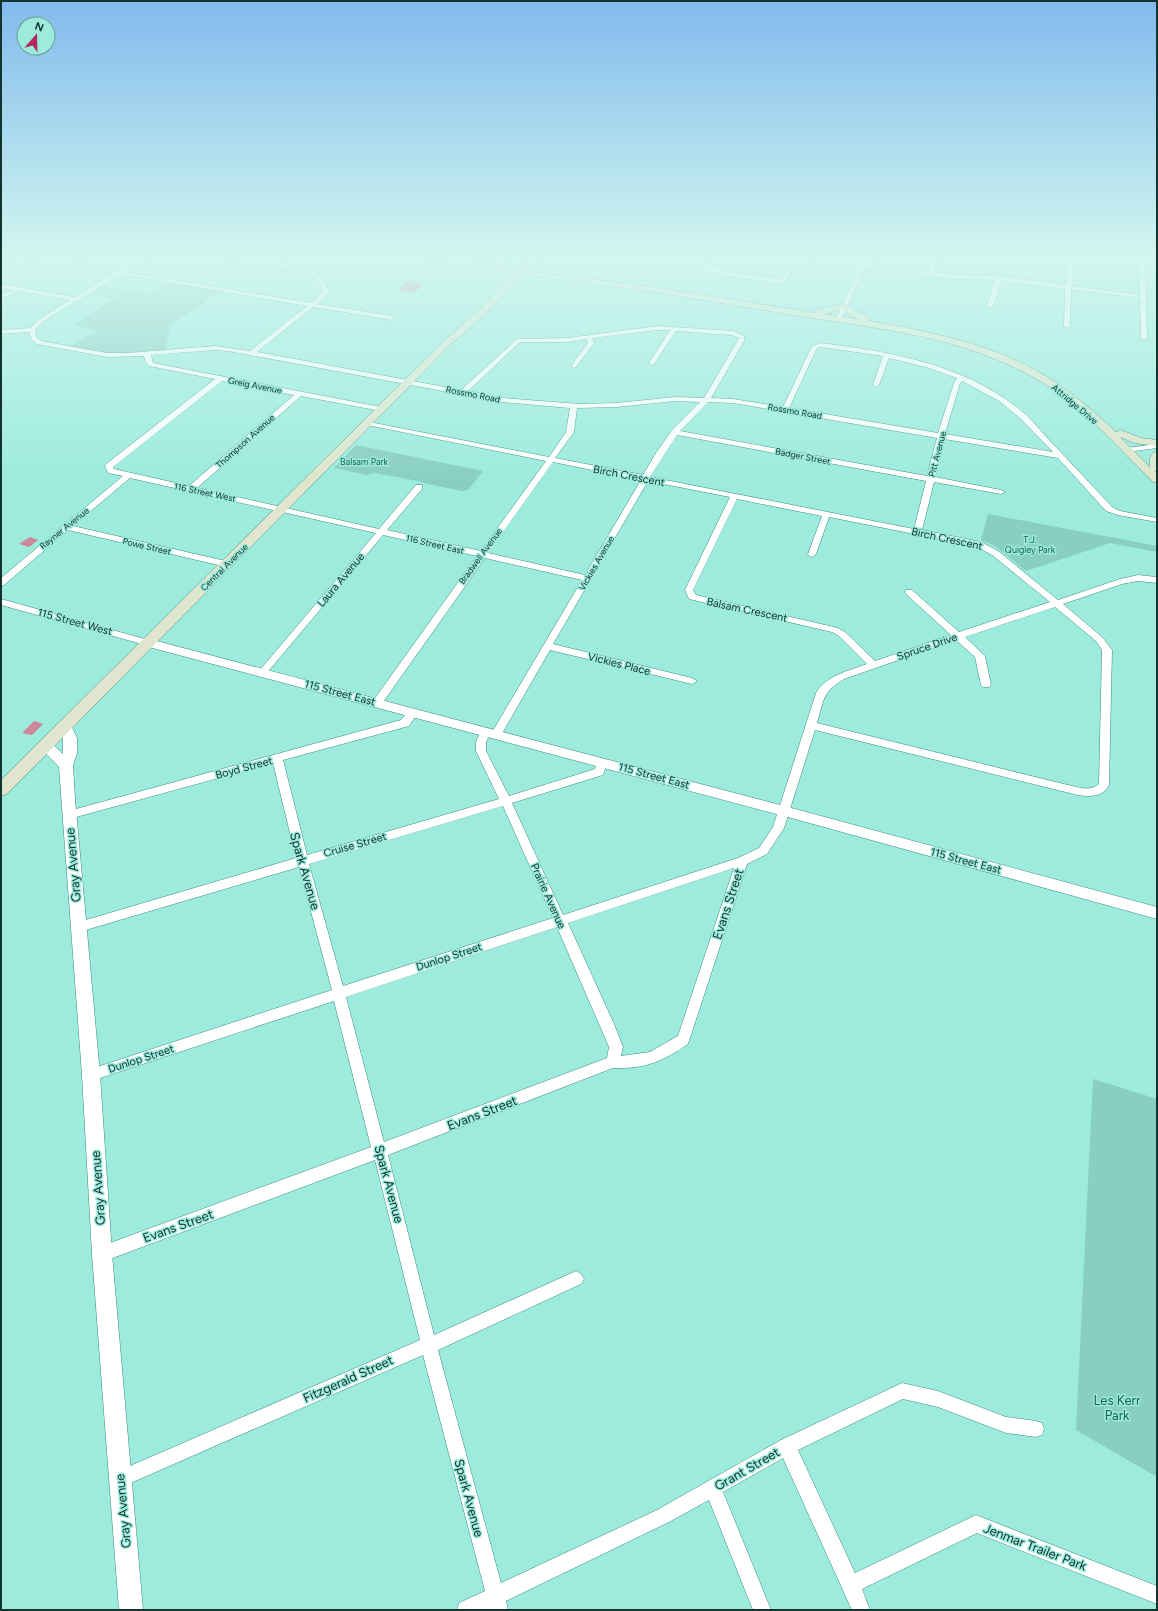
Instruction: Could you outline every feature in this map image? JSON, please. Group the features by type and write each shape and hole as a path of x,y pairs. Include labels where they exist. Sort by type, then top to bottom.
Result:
{"main road":[{"name":"Central Avenue","path":"1,790 447,343 459,333"},
{"name":"Attridge Drive","path":"919,333 977,348 1008,361 1046,380 1067,395 1132,450 1157,468"},
{"name":"Attridge Drive","path":"938,333 988,347 1055,378 1083,398 1121,433 1132,450 1157,480"},
{"path":"1121,433 1138,441 1157,444"},
{"path":"1157,454 1155,459 1157,468"}],"street":[{"name":"Rossmo Road","path":"32,333 34,339 39,342 107,355 215,348 228,349 526,403 574,406 617,405 675,399 733,401 1060,456"},
{"path":"252,354 278,333"},
{"path":"462,392 481,373 519,340 568,340 616,333"},
{"path":"652,363 671,333"},
{"name":"Vickies Avenue","path":"491,733 547,646 645,479 675,432 706,400 742,337 738,334 733,333"},
{"path":"1144,333 1144,338"},
{"path":"574,366 591,342 589,338"},
{"path":"785,410 814,347 816,346 828,346 887,355 928,365 962,377 992,393 1012,407 1023,416 1109,509 1118,513 1157,520"},
{"path":"148,353 148,361 151,365 221,378"},
{"path":"876,385 887,355"},
{"name":"Pitt Avenue","path":"917,532 941,437 957,383 962,377"},
{"name":"Greig Avenue","path":"129,475 111,471 109,466 221,378 381,409"},
{"name":"Thompson Avenue","path":"191,489 299,394"},
{"name":"Bradwell Avenue","path":"376,703 570,432 574,406"},
{"name":"Birch Crescent","path":"367,423 734,497 917,532 985,547 995,553 1099,639 1107,650 1104,785 1097,792 1086,792 1060,787 811,725"},
{"name":"Badger Street","path":"675,432 1001,492"},
{"path":"1132,450 1157,444"},
{"name":"116 Street West","path":"129,475 282,509"},
{"name":"Rayner Avenue","path":"1,583 25,560 129,475"},
{"name":"Laura Avenue","path":"262,673 419,487"},
{"name":"Balsam Crescent","path":"734,497 689,590 692,597 835,630 842,634 874,666"},
{"name":"116 Street East","path":"282,509 587,578"},
{"path":"812,554 826,515"},
{"name":"Powe Street","path":"67,527 227,564"},
{"name":"Spruce Drive","path":"784,811 820,692 828,684 874,666 1130,579 1138,578 1157,580"},
{"path":"909,592 980,656 986,685"},
{"name":"115 Street West","path":"1,602 149,642"},
{"name":"115 Street East","path":"149,642 784,811 1157,913"},
{"name":"Vickies Place","path":"547,646 692,681"},
{"name":"Boyd Street","path":"69,815 405,723 413,712"},
{"name":"Gray Avenue","path":"65,726 70,738 70,753 66,765 69,815 91,1075 102,1254 131,1610"},
{"name":"Prairie Avenue","path":"491,733 481,742 481,751 506,801 616,1047 613,1062"},
{"path":"46,746 66,765"},
{"name":"Spark Avenue","path":"277,759 302,861 339,993 357,1068 380,1151 497,1603"},
{"name":"Cruise Street","path":"79,927 506,801 599,772 602,763"},
{"name":"Dunlop Street","path":"91,1075 742,861 763,851 778,828 784,811"},
{"name":"Evans Street","path":"102,1254 380,1151 613,1062 636,1062 661,1055 683,1040 742,861"},
{"name":"Fitzgerald Street","path":"120,1479 409,1352 430,1345 576,1279"},
{"name":"Grant Street","path":"466,1610 497,1603 663,1516 787,1446 902,1391 938,1399 1006,1425 1036,1429"},
{"path":"787,1446 861,1610"},
{"path":"713,1488 762,1610"},
{"name":"Jenmar Trailer Park","path":"851,1585 976,1524 1157,1595"}],"green space":[{"path":"93,333 168,333 165,352 107,355 68,348"},
{"name":"Balsam Park","path":"356,445 483,471 468,490 462,491 403,478 374,473 367,475 334,468"},
{"name":"T.J. Quigley Park","path":"988,514 1157,546 1157,552 1110,543 1026,571 995,546 981,540"},
{"name":"Les Kerr Park","path":"1093,1079 1157,1099 1157,1477 1076,1430"}],"building":[{"path":"30,537 38,540 29,547 19,544"},
{"path":"34,721 43,724 32,735 22,733"}]}
